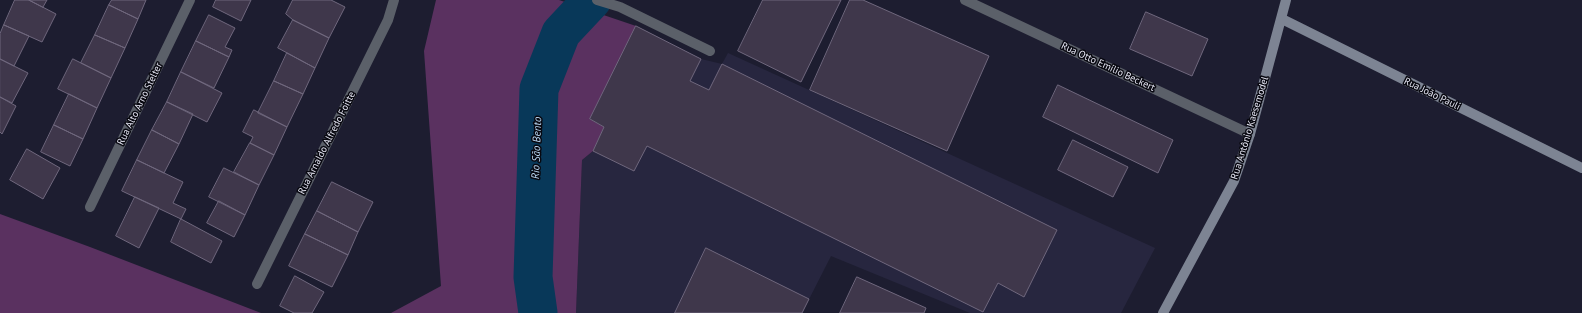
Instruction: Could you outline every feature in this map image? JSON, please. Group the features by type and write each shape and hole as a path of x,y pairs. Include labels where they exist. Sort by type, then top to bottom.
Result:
{"main road":[{"name":"Rua Antônio Kaesemodel","path":"1163,313 1234,181 1250,134 1282,20 1286,0"},
{"name":"Rua João Pauli","path":"1282,20 1582,168"}],"street":[{"name":"Rua Alto Arno Stelter","path":"90,208 190,0"},
{"name":"Rua Arnaldo Alfredo Foitte","path":"256,284 388,20 394,0"},
{"path":"597,0 620,7 710,51"},
{"name":"Rua Otto Emílio Beckert","path":"965,0 1250,134"}],"shaded area":[{"path":"436,0 559,0 636,26 590,119 604,127 593,151 582,160 576,313 391,313 441,286 424,51"},
{"path":"636,26 701,59 722,64 728,53 1155,248 1121,313 970,313 831,256 802,313 576,313 582,160 593,151 590,119"},
{"path":"0,214 90,247 261,313 0,313"}],"building":[{"path":"15,0 29,0 56,14 42,42 4,25"},
{"path":"29,0 47,0 43,7"},
{"path":"112,0 146,0 138,19 109,5"},
{"path":"216,0 251,0 241,21 213,7"},
{"path":"293,0 331,0 345,7 329,38 293,20 286,14"},
{"path":"763,0 841,0 801,82 738,51"},
{"path":"850,0 863,0 989,56 947,151 810,90"},
{"path":"109,5 138,19 125,48 95,35"},
{"path":"1146,12 1208,39 1192,76 1130,49"},
{"path":"209,15 235,28 225,47 232,50 229,57 196,41"},
{"path":"293,20 329,38 315,68 278,48"},
{"path":"4,25 29,36 14,66 0,59 0,34"},
{"path":"636,26 701,59 690,81 709,90 722,64 1057,230 1024,297 998,283 983,312 647,146 634,171 593,151 604,127 590,119"},
{"path":"95,35 125,48 111,78 81,63"},
{"path":"196,41 229,57 214,88 181,72"},
{"path":"287,53 315,68 303,94 274,81"},
{"path":"0,59 28,73 12,103 0,97"},
{"path":"73,59 111,78 97,108 58,89"},
{"path":"181,72 222,93 207,122 167,102"},
{"path":"274,81 303,94 287,127 258,113"},
{"path":"1058,85 1173,140 1158,173 1043,117"},
{"path":"69,94 97,108 83,139 54,125"},
{"path":"0,97 16,106 2,134 0,132"},
{"path":"167,102 193,114 179,144 152,130"},
{"path":"254,110 287,127 274,155 250,143 253,137 243,132"},
{"path":"54,125 83,139 70,166 41,152"},
{"path":"152,130 179,144 164,173 137,160"},
{"path":"1073,140 1128,167 1113,197 1058,170"},
{"path":"250,143 274,155 259,185 234,172"},
{"path":"27,149 60,168 43,199 10,180"},
{"path":"137,160 183,182 173,203 186,209 181,219 122,191"},
{"path":"224,168 259,185 245,215 209,197"},
{"path":"332,182 373,202 358,232 317,211"},
{"path":"135,197 159,208 139,248 116,236"},
{"path":"219,201 245,215 234,237 207,223"},
{"path":"317,211 358,232 348,255 305,234"},
{"path":"181,219 222,241 211,263 171,242"},
{"path":"305,234 348,255 332,287 289,266"},
{"path":"706,248 809,299 802,313 675,313"},
{"path":"295,276 324,292 312,313 294,313 280,306"},
{"path":"857,277 926,308 924,313 840,313"}],"waterway":[{"name":"Rio São Bento","path":"538,313 533,277 539,89 561,33 592,0"}]}
